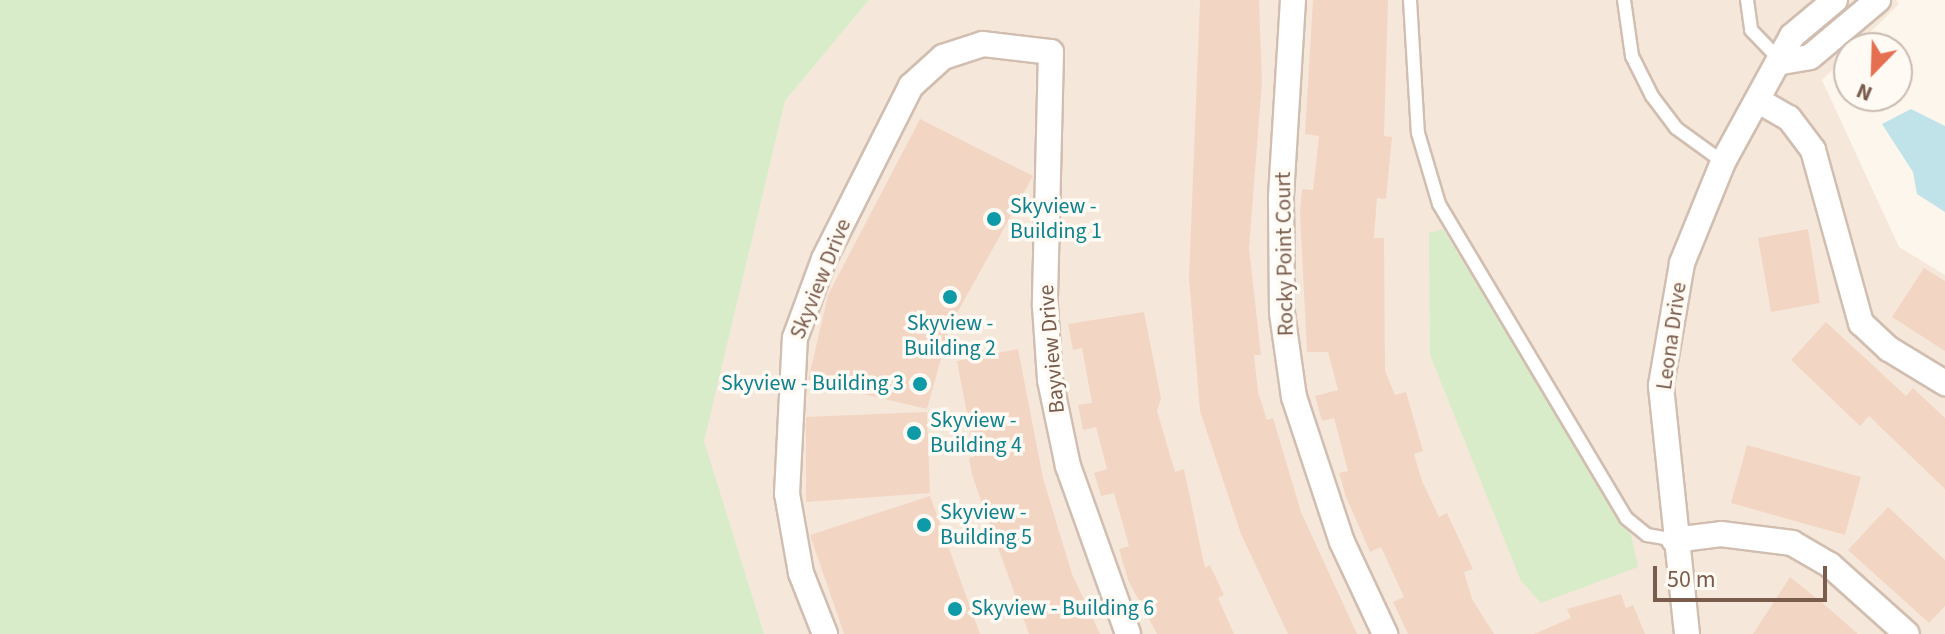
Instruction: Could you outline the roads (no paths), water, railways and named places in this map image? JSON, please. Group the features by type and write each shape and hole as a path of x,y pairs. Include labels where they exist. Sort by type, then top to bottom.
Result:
{"street":[{"name":"Rocky Point Court","path":"1293,0 1281,198 1282,313 1294,397 1342,542 1385,634"},
{"name":"Leona Drive","path":"1687,634 1674,540 1661,385 1668,329 1697,216 1723,162 1782,62 1792,36 1835,0"},
{"path":"1782,62 1810,57 1878,0"},
{"name":"Skyview Drive","path":"825,634 801,573 787,494 786,406 795,338 824,259 911,86 943,57 983,44 1051,52"},
{"name":"Bayview Drive","path":"1051,52 1045,306 1050,380 1068,466 1128,634"},
{"path":"1759,101 1789,118 1813,150 1861,323 1889,349 1945,383"},
{"path":"1674,540 1721,534 1792,543 1830,565 1907,634"}],"lane":[{"path":"1410,0 1418,133 1439,204 1626,518 1647,535 1674,540"},
{"path":"1624,0 1632,56 1652,96 1676,128 1723,162"},
{"path":"1747,0 1751,30 1782,62"}],"water":[{"path":"1913,110 1945,126 1945,212 1917,194 1913,172 1882,124"}],"place":[{"name":"Skyview - Building 1","path":"994,219"},
{"name":"Skyview - Building 2","path":"950,297"},
{"name":"Skyview - Building 3","path":"920,384"},
{"name":"Skyview - Building 4","path":"914,433"},
{"name":"Skyview - Building 5","path":"924,525"},
{"name":"Skyview - Building 6","path":"955,609"}]}
